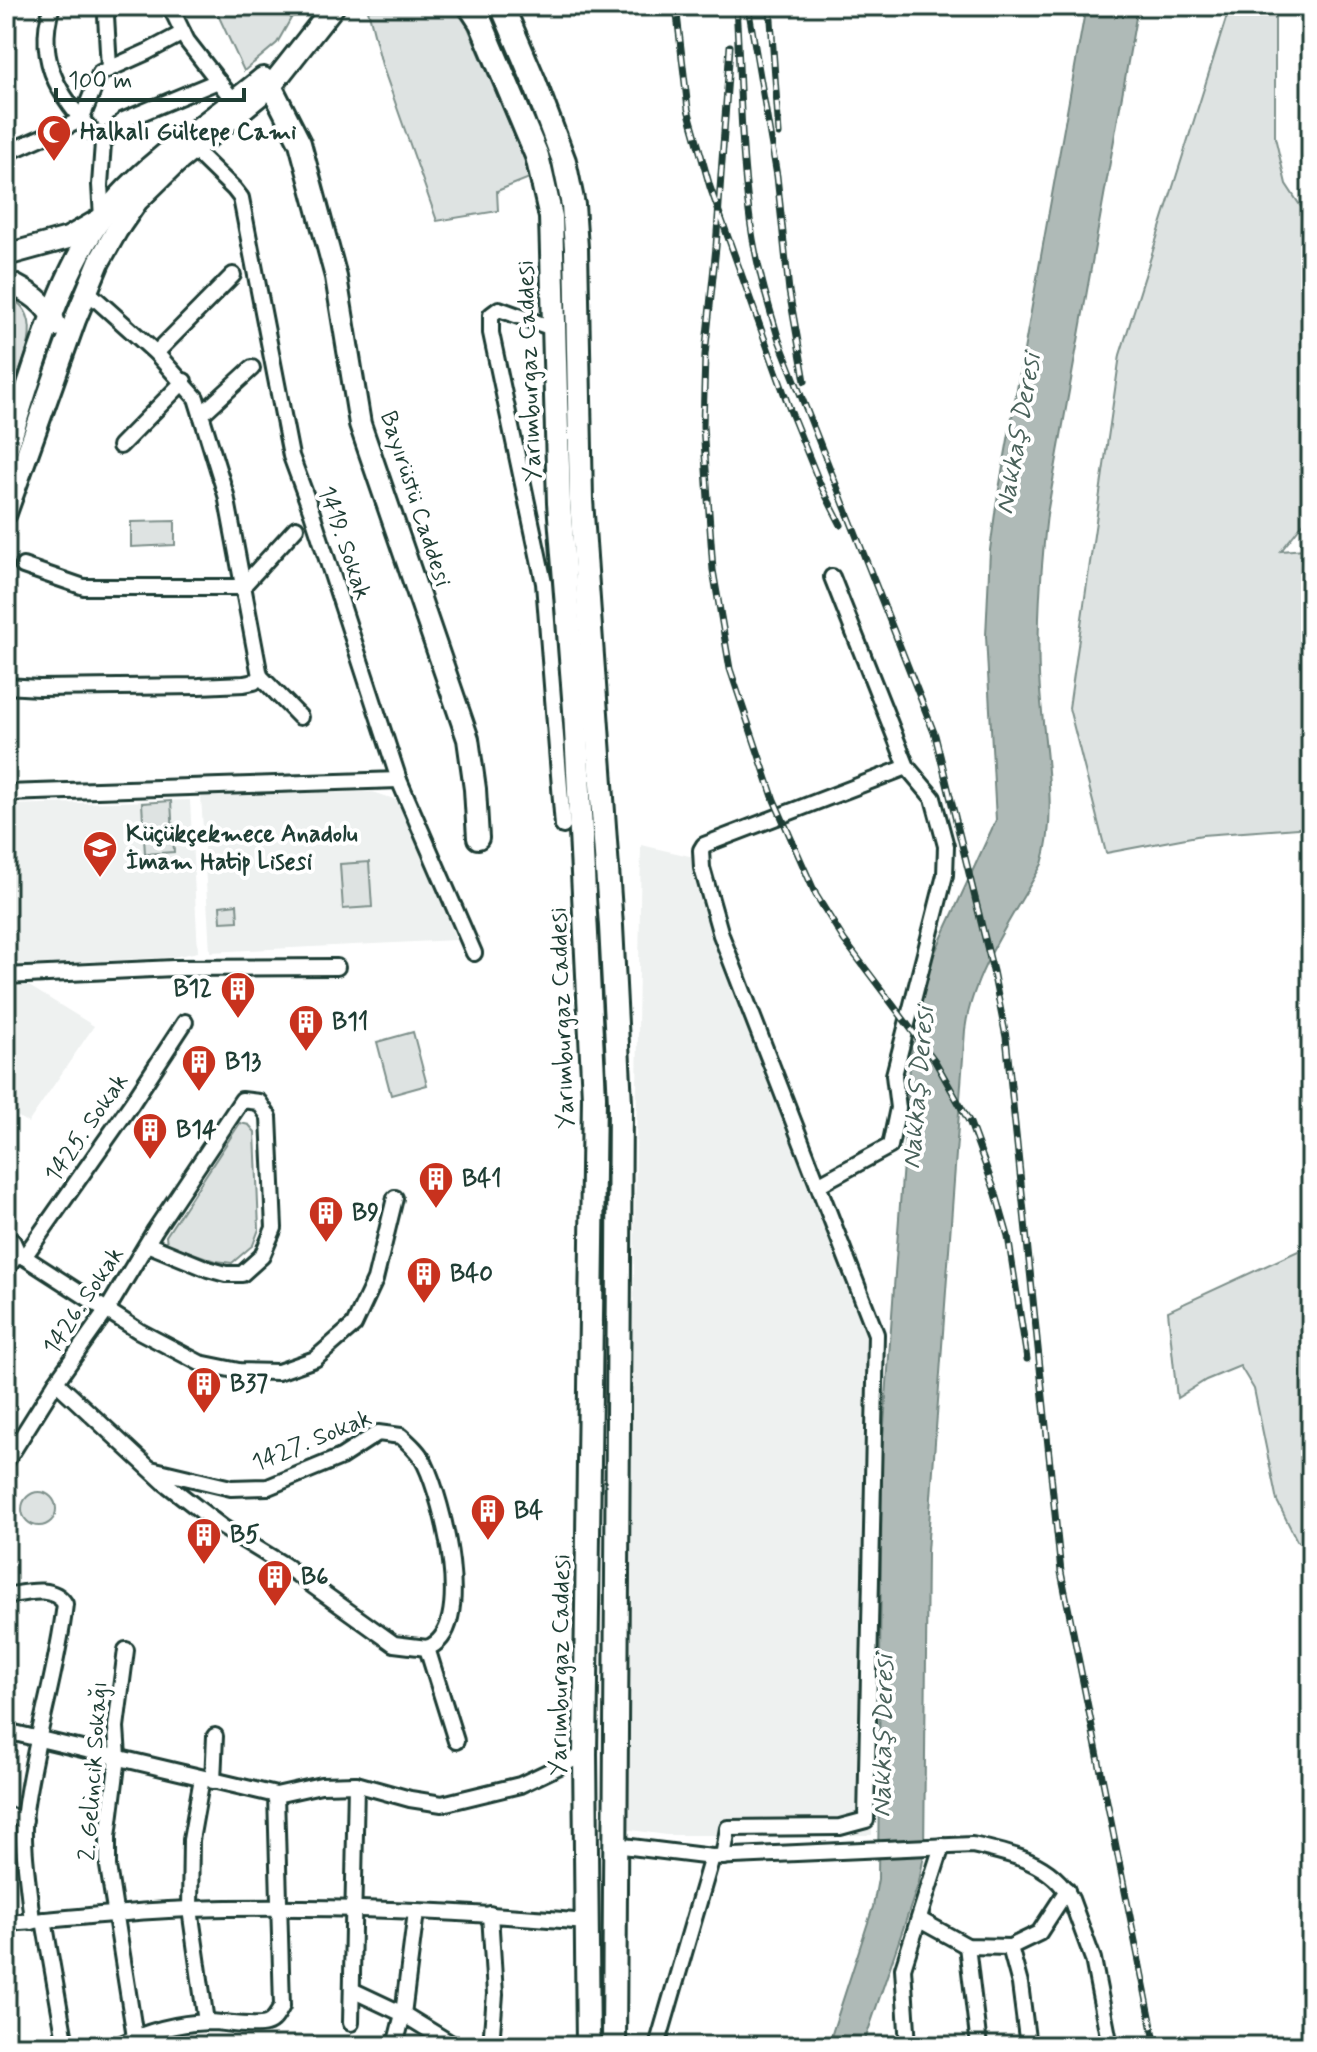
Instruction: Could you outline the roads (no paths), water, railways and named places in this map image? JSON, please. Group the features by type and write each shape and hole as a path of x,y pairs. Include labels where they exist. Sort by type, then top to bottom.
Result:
{"main road":[{"path":"6,453 53,315 91,234 102,218 155,161 271,71 302,34 319,6"},
{"path":"6,513 99,262 137,201 193,149 271,86 334,6"},
{"name":"Yarımburgaz Caddesi","path":"470,6 481,23 537,156 546,189 566,329 581,500 611,926 620,1103 614,2046"},
{"name":"Yarımburgaz Caddesi","path":"502,6 564,161 573,205 559,503 576,726 594,1097 585,1754 588,2046"},
{"name":"Bayırüstü Caddesi","path":"271,86 300,143 336,277 360,424 468,739 478,838"},
{"path":"6,255 68,238 102,218"},
{"path":"6,281 25,290 53,315 57,332 15,466 14,491"},
{"path":"587,1922 614,1923"}],"street":[{"path":"52,6 48,32 50,71 65,101 103,143"},
{"path":"109,68 106,16 110,6"},
{"path":"170,6 183,33 233,100"},
{"path":"6,153 81,120 100,73 183,33"},
{"path":"102,218 100,185 103,143 124,120 218,81"},
{"name":"1419. Sokak","path":"193,149 241,198 291,456 399,780 474,953"},
{"path":"156,353 233,275"},
{"path":"87,291 156,353 196,398 226,495 260,676 300,717"},
{"path":"563,826 544,583 491,333 491,315 499,309 566,329"},
{"path":"201,415 252,368"},
{"path":"120,446 184,381"},
{"path":"23,566 84,587 242,587 296,528"},
{"path":"818,1185 890,1146 898,1108 894,1075 945,875 946,846 933,798 907,767 832,577"},
{"path":"6,686 199,686 244,684 254,682 260,676"},
{"path":"657,2046 728,1828 840,1827 866,1820 876,1334 721,935 702,868 701,850 704,845 907,767"},
{"path":"6,793 399,780"},
{"path":"6,976 174,968 337,967"},
{"name":"1425. Sokak","path":"6,1270 132,1103 185,1022"},
{"name":"1426. Sokak","path":"6,1462 56,1382 107,1310 147,1244 242,1100 259,1102 269,1117 274,1228 262,1256 242,1274 226,1274 147,1244"},
{"path":"6,1242 13,1242 16,1254 139,1331 200,1363 239,1371 278,1372 315,1359 354,1325 375,1280 395,1198"},
{"name":"1427. Sokak","path":"56,1382 151,1469 222,1527 284,1565 394,1644 427,1648 441,1639 452,1618 447,1530 425,1463 401,1436 378,1433 341,1457 268,1487 231,1488 151,1469"},
{"path":"6,1596 40,1591 59,1596 65,1604 25,1820 38,1921 66,2046"},
{"path":"427,1648 456,1741"},
{"name":"2. Gelincik Sokağı","path":"126,1650 116,1727 118,1757 108,1837 108,1866 140,2039"},
{"path":"6,1731 276,1795 321,1785 356,1784 442,1804 520,1785 585,1754"},
{"path":"206,2022 190,1909 191,1840 208,1780 215,1736"},
{"path":"351,2023 356,1784"},
{"path":"117,2046 169,2027 206,2022 266,2024 275,2019 282,2006 276,1795"},
{"path":"6,1815 25,1820"},
{"path":"615,1845 717,1857 972,1845 1005,1852 1040,1865 1067,1890 1093,1959 1110,2046"},
{"path":"908,2046 903,1968 942,1846"},
{"path":"920,1920 967,1946 1010,1947 1039,1933 1067,1890"},
{"path":"6,1923 116,1912 278,1908 490,1914 587,1922"},
{"path":"395,2046 403,2014 416,1912"},
{"path":"490,1914 495,1994 491,2046"},
{"path":"967,1946 979,2046"},
{"path":"1010,1947 1020,1984 1028,2046"},
{"path":"352,1990 403,2014 455,2046"}],"water":[{"name":"Nakkaş Deresi","path":"1086,6 1138,6 1047,514 1040,594 1039,654 1048,770 1047,842 1042,864 985,966 969,1009 965,1030 927,1552 924,1855 919,1882 863,2046 828,2046 873,1907 878,1879 882,1453 913,1025 924,976 996,820 986,636 990,550"}],"railway":[{"path":"676,6 688,109 710,187 790,410 820,484 841,525"},
{"path":"736,6 746,181 753,239 764,290 779,340 935,735 993,971 1006,1037 1061,1572 1156,2046"},
{"path":"748,6 777,176 789,291 805,381"},
{"path":"770,6 779,134"},
{"path":"730,46 705,355 703,426 713,570 730,669 774,800 816,895 844,940 935,1061 970,1123 1008,1236 1027,1359"}],"place":[{"name":"Halkalı Gültepe Cami","path":"54,163"},
{"name":"Küçükçekmece Anadolu İmam Hatip Lisesi","path":"100,879"},
{"name":"B12","path":"238,1020"},
{"name":"B11","path":"306,1053"},
{"name":"B13","path":"199,1093"},
{"name":"B14","path":"150,1161"},
{"name":"B41","path":"436,1210"},
{"name":"B9","path":"326,1244"},
{"name":"B40","path":"424,1305"},
{"name":"B37","path":"204,1415"},
{"name":"B4","path":"488,1542"},
{"name":"B5","path":"204,1566"},
{"name":"B6","path":"275,1608"}]}
